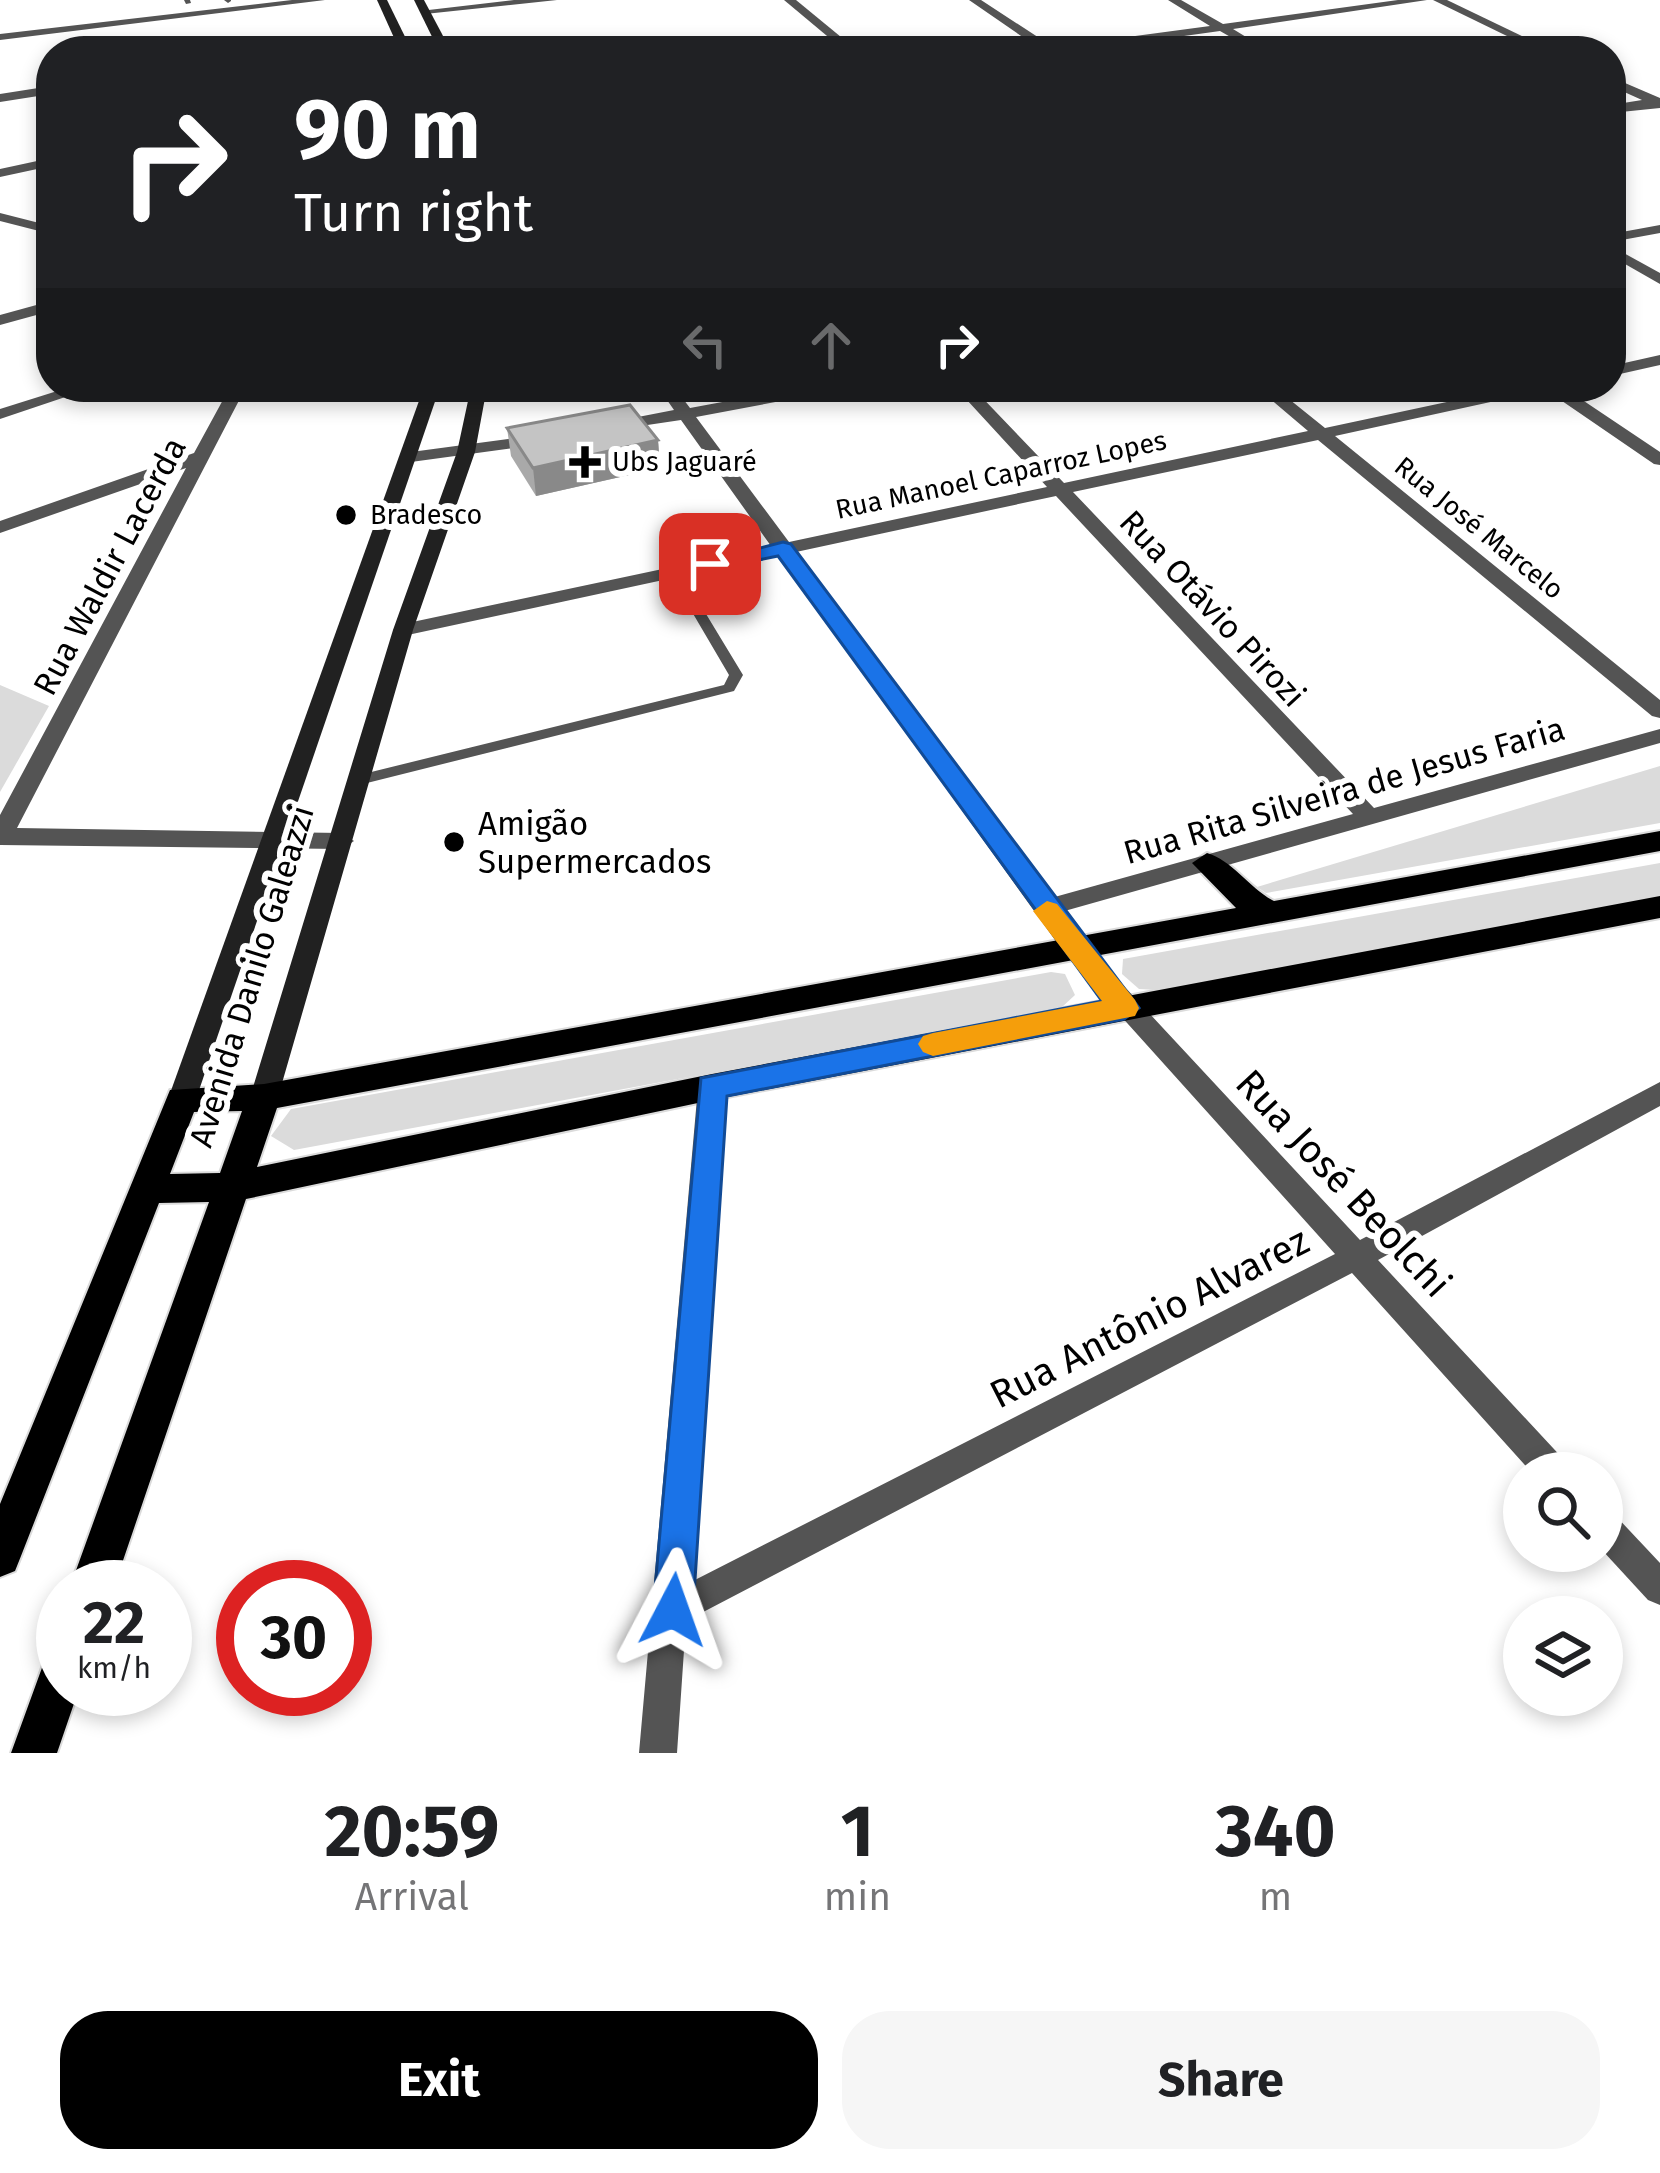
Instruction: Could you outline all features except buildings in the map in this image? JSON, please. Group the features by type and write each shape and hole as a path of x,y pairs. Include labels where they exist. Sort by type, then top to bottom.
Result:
{"main road":[{"path":"382,0 399,36"},
{"path":"422,5 438,36"},
{"name":"Avenida Danilo Galeazzi","path":"0,1556 182,1099 428,402"},
{"name":"Avenida Danilo Galeazzi","path":"101,1560 263,1097 403,630 466,452 476,402"},
{"path":"182,1099 263,1097 1660,841"},
{"path":"1207,863 1242,898 1270,912"},
{"path":"145,1189 232,1186 712,1087 1660,907"},
{"path":"34,1753 47,1716"}],"street":[{"path":"0,37 320,0"},
{"path":"422,5 552,0"},
{"path":"790,0 834,36"},
{"path":"974,0 1028,36"},
{"path":"1173,0 1236,36"},
{"path":"1163,36 1422,0"},
{"path":"1438,0 1515,36"},
{"path":"1626,88 1658,102"},
{"path":"0,98 36,92"},
{"path":"1626,107 1658,102"},
{"path":"0,173 36,165"},
{"path":"0,217 36,226"},
{"path":"1626,235 1660,229"},
{"path":"1626,259 1660,279"},
{"path":"0,320 36,310"},
{"path":"1626,367 1660,359"},
{"path":"0,414 39,402"},
{"name":"Rua Waldir Lacerda","path":"1,836 230,402"},
{"name":"Rua José Beolchi","path":"677,402 1074,947 1124,1008 1536,1452"},
{"path":"598,430 750,402"},
{"name":"Rua Otávio Pirozi","path":"977,402 1370,818"},
{"name":"Rua José Marcelo","path":"1282,402 1660,711"},
{"name":"Rua Manoel Caparroz Lopes","path":"403,630 1470,402"},
{"path":"1574,402 1660,460"},
{"path":"411,457 554,437"},
{"path":"0,526 200,457"},
{"name":"Rua Rita Silveira de Jesus Faria","path":"1046,908 1660,736"},
{"path":"1,836 342,842"},
{"path":"658,1753 712,1087"},
{"name":"Rua Antônio Alvarez","path":"673,1610 1356,1257 1660,1093"},
{"path":"1623,1548 1660,1588"}],"lane":[{"path":"359,780 729,688 736,675 674,571"}],"shaded area":[{"path":"0,685 49,706 0,792"},
{"path":"1660,766 1660,823 1266,893 1257,887"},
{"path":"1660,863 1660,897 1156,990 1139,989 1122,974 1123,959"},
{"path":"1051,972 1065,974 1075,995 1061,1008 294,1150 271,1136 291,1109"}],"slow traffic":[{"path":"933,1044 1124,1008 1047,911"}],"place":[{"name":"Ubs Jaguaré","path":"585,462"},
{"name":"Bradesco","path":"346,515"},
{"name":"Amigão Supermercados","path":"454,842"}],"route":[{"path":"673,1610 712,1087 1124,1008 1074,947 783,548 710,564"}]}
